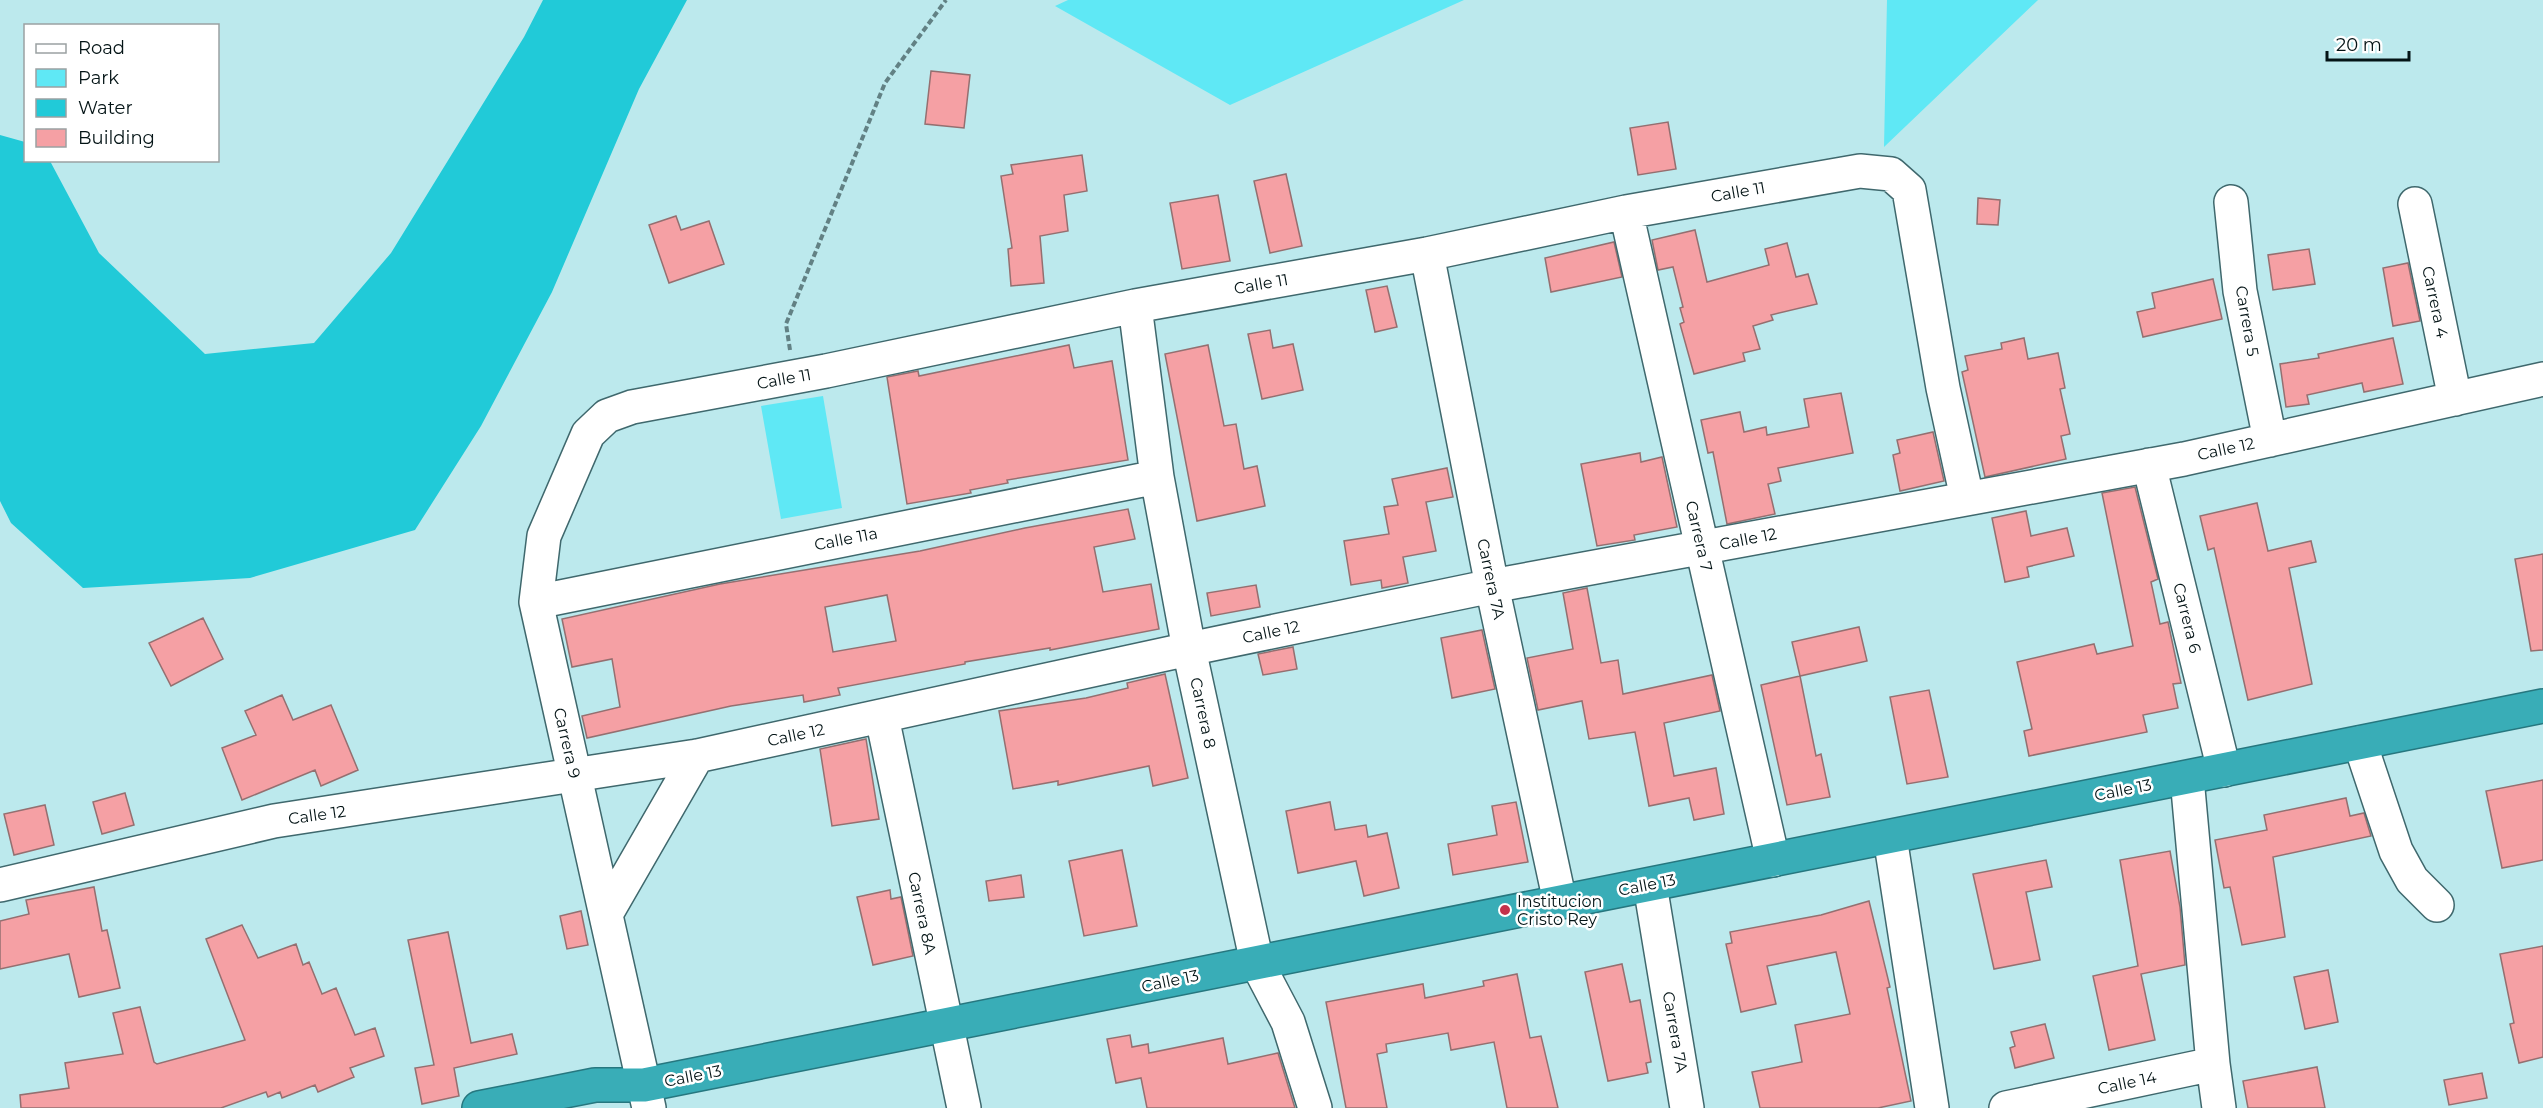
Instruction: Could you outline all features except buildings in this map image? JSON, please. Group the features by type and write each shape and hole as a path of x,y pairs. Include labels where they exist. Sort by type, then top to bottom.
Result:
{"highway":[{"name":"Calle 13","path":"607,1108 945,1027 2543,706"},
{"name":"Calle 13","path":"479,1108 594,1085 647,1097"}],"street":[{"name":"Calle 11","path":"632,406 794,377 1135,306 1427,254 1626,212 1860,171 1891,174 1909,190 1944,388 1967,498"},
{"name":"Carrera 5","path":"2231,202 2240,291 2270,440"},
{"name":"Carrera 4","path":"2415,204 2455,399"},
{"name":"Carrera 7","path":"1626,212 1773,860"},
{"name":"Carrera 7A","path":"1427,254 1492,586 1560,902"},
{"name":"Carrera 8","path":"1135,306 1157,477 1189,649 1257,963 1288,1022 1315,1108"},
{"name":"Calle 12","path":"0,885 274,821 697,756 1492,586 2149,465 2543,380"},
{"name":"Carrera 9","path":"632,406 608,416 588,434 544,536 536,602 647,1097"},
{"name":"Carrera 6","path":"2149,465 2224,770"},
{"name":"Calle 11a","path":"536,602 1157,477"},
{"name":"Carrera 8A","path":"882,717 945,1027 964,1108"},
{"path":"2360,743 2396,851 2412,880 2437,905"},
{"path":"606,914 697,756"},
{"path":"2187,778 2219,1108"},
{"path":"1890,837 1932,1108"},
{"name":"Carrera 7A","path":"1650,885 1687,1108"},
{"name":"Calle 14","path":"2006,1108 2213,1064"}],"path":[{"path":"794,377 786,324 885,83 946,0"}],"green space":[{"path":"1068,0 1464,0 1230,105 1055,6"},
{"path":"1887,0 2038,0 1884,147"},
{"path":"823,396 842,508 781,519 761,406"}],"water":[{"path":"543,0 687,0 639,89 552,292 481,426 415,530 250,578 83,588 11,523 0,501 0,135 24,142 24,162 51,162 99,253 205,354 314,343 391,253 524,37"}],"place":[{"name":"Institucion Cristo Rey","path":"1505,910"}]}
